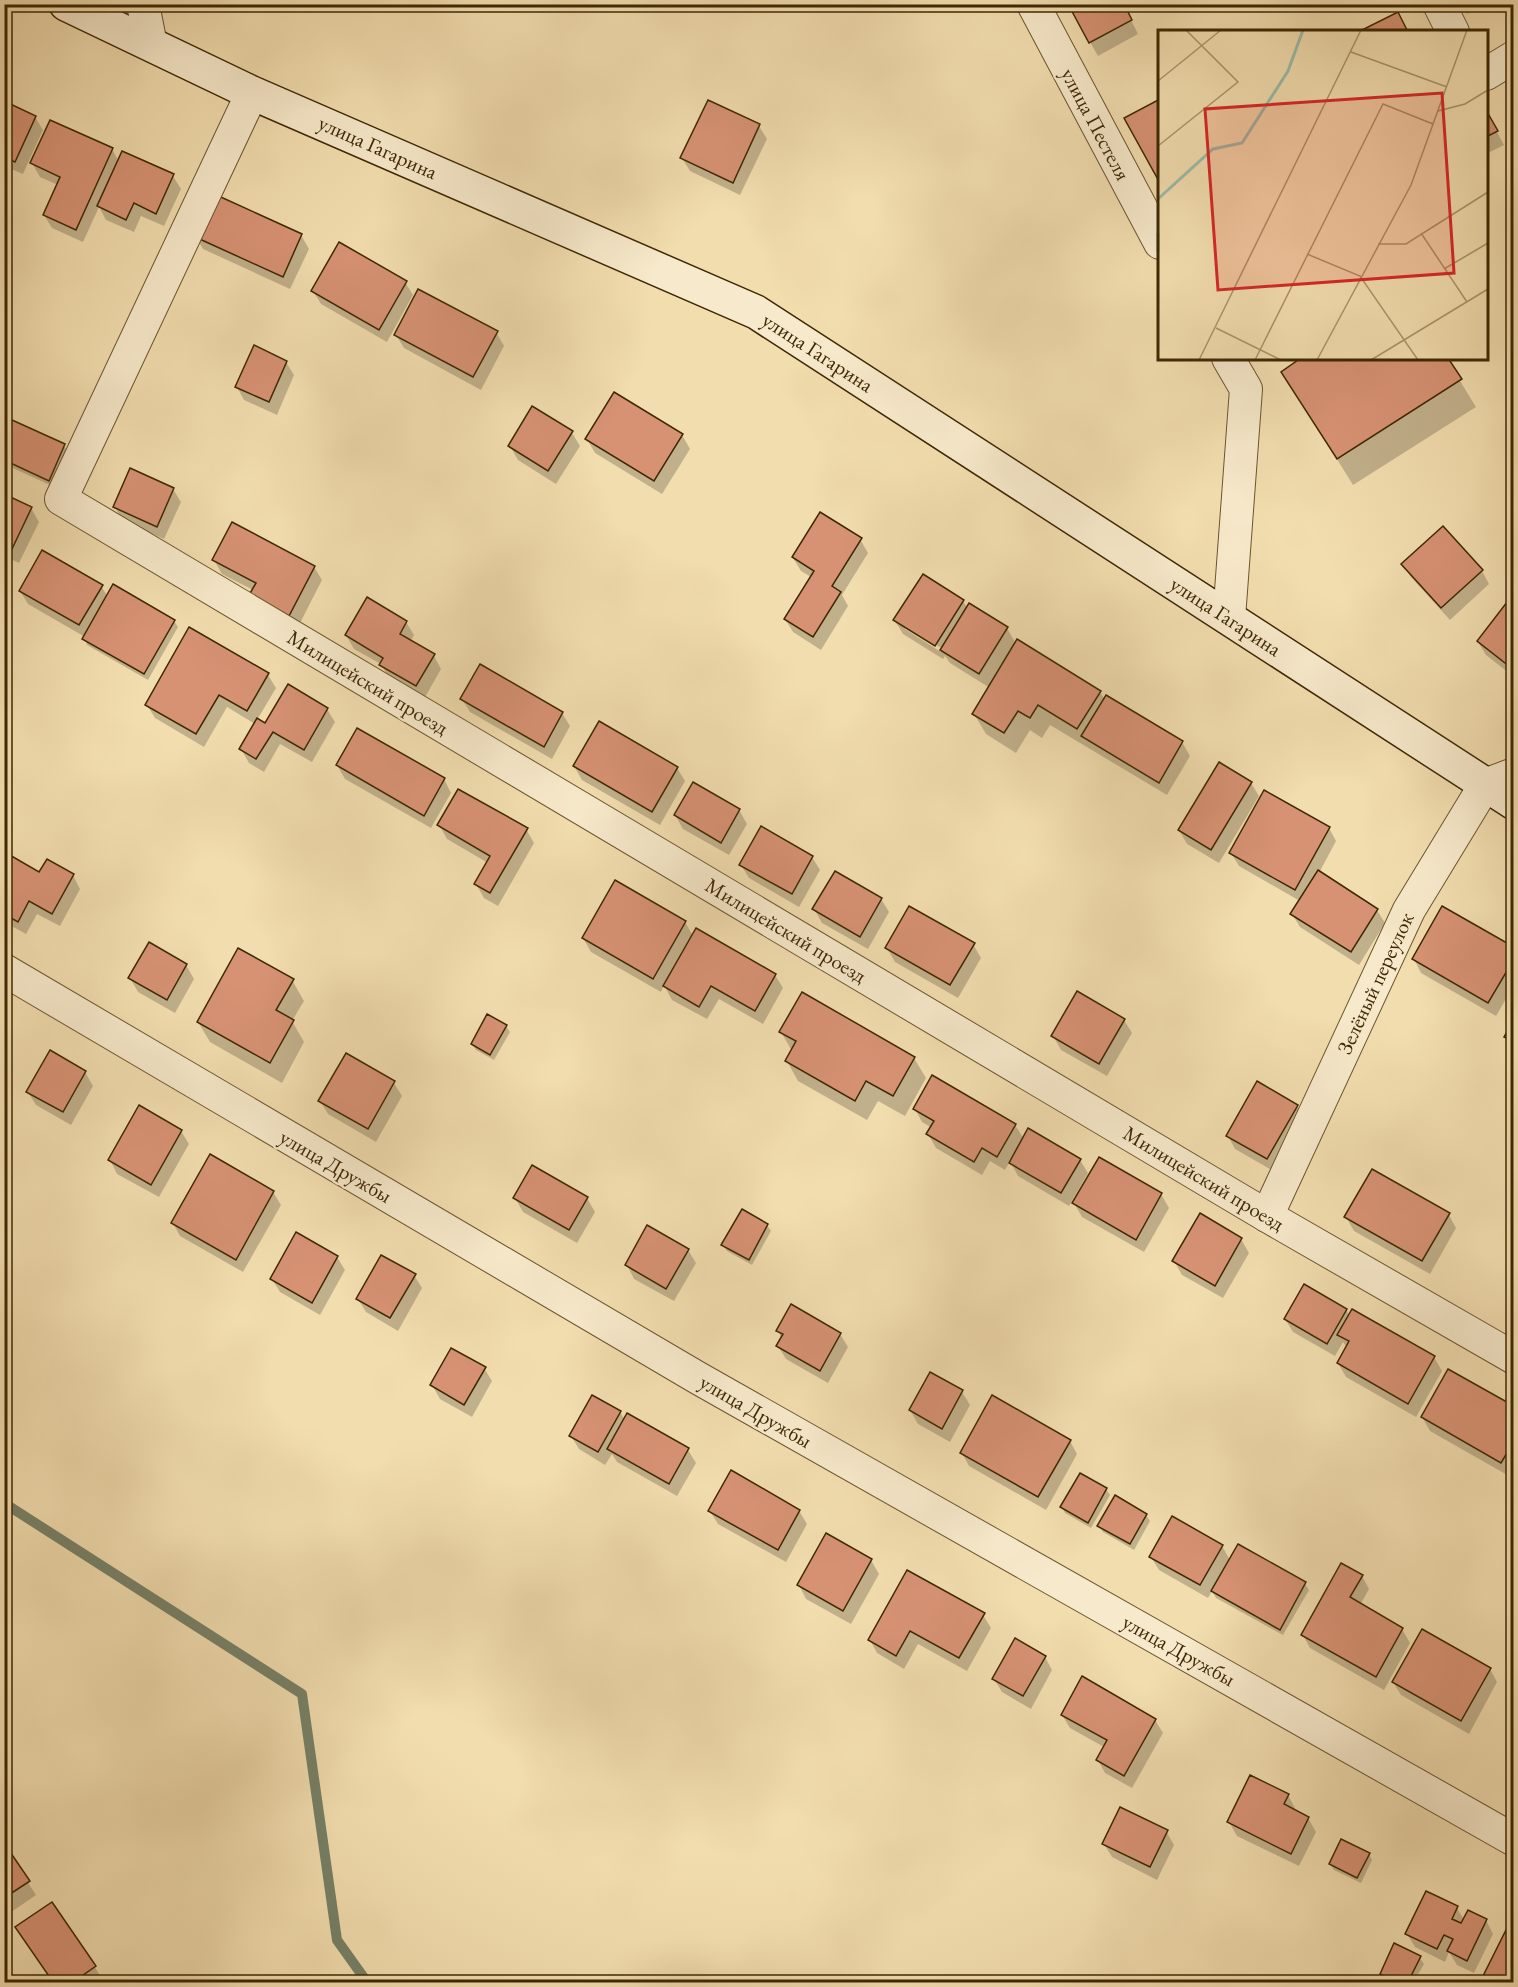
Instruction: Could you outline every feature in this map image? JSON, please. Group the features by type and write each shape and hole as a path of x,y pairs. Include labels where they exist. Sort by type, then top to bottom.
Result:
{"main road":[{"name":"улица Гагарина","path":"66,4 252,93 756,312 1229,618 1499,779 1514,803"}],"street":[{"path":"143,4 151,45"},
{"name":"улица Пестеля","path":"1033,4 1158,239"},
{"path":"1439,4 1452,30"},
{"path":"1488,73 1514,57"},
{"name":"Милицейский проезд","path":"252,93 61,499 1267,1216 1514,1358"},
{"path":"1229,360 1246,389 1229,618"},
{"name":"Зелёный переулок","path":"1267,1216 1409,910 1499,779"},
{"name":"улица Дружбы","path":"4,970 698,1378 1514,1840"}],"building":[{"path":"1068,4 1124,4 1132,20 1089,43"},
{"path":"1398,12 1407,30 1362,30"},
{"path":"708,100 760,124 733,183 680,158"},
{"path":"1158,100 1158,179 1124,118"},
{"path":"4,101 36,116 15,162 4,157"},
{"path":"1488,114 1498,131 1488,136"},
{"path":"50,120 113,148 76,230 43,215 60,177 30,163"},
{"path":"122,151 174,174 156,214 134,203 126,220 97,206"},
{"path":"212,193 302,234 283,277 193,236"},
{"path":"339,242 407,281 379,330 311,291"},
{"path":"418,289 498,331 473,377 394,335"},
{"path":"254,345 287,361 269,402 235,387"},
{"path":"1298,360 1449,360 1462,379 1337,459 1281,372"},
{"path":"614,392 683,434 654,481 585,439"},
{"path":"532,406 573,431 548,471 508,446"},
{"path":"12,420 65,444 49,481 4,460 4,435"},
{"path":"130,468 174,488 157,527 113,507"},
{"path":"4,494 32,507 11,551 4,548"},
{"path":"820,512 862,538 832,586 841,592 813,637 784,619 814,571 792,557"},
{"path":"232,522 315,566 289,616 249,595 256,583 212,560"},
{"path":"1443,526 1483,570 1441,608 1401,564"},
{"path":"42,550 103,585 79,625 19,591"},
{"path":"923,574 964,600 935,646 893,620"},
{"path":"113,584 175,620 144,674 82,639"},
{"path":"367,597 407,621 400,634 435,654 416,686 379,665 383,658 345,635"},
{"path":"1511,597 1514,598 1514,670 1477,641"},
{"path":"969,603 1008,627 979,674 940,650"},
{"path":"189,627 269,673 247,711 219,695 196,734 145,705"},
{"path":"1017,639 1101,691 1077,729 1038,705 1030,718 1018,711 1004,733 972,714"},
{"path":"480,664 563,712 544,747 460,699"},
{"path":"288,684 328,708 304,750 273,732 256,759 239,749 257,718 265,723"},
{"path":"1106,695 1183,741 1159,783 1081,736"},
{"path":"599,721 678,767 652,812 573,766"},
{"path":"357,728 445,778 424,816 336,765"},
{"path":"1219,762 1252,782 1211,850 1178,830"},
{"path":"693,782 740,809 721,843 674,815"},
{"path":"458,789 528,828 490,893 474,884 490,856 437,825"},
{"path":"1264,790 1330,827 1295,890 1229,853"},
{"path":"761,826 813,856 792,894 739,865"},
{"path":"8,854 39,872 47,859 74,874 52,914 29,901 18,922 4,914 4,860"},
{"path":"1318,870 1378,909 1351,952 1290,914"},
{"path":"835,871 882,898 860,937 812,909"},
{"path":"615,880 686,921 653,979 582,938"},
{"path":"909,906 975,943 950,985 885,948"},
{"path":"1442,906 1514,947 1514,959 1488,1003 1412,959"},
{"path":"696,928 776,974 755,1011 711,986 699,1007 663,986"},
{"path":"149,942 187,964 167,1000 128,978"},
{"path":"238,948 294,979 276,1010 294,1020 270,1063 197,1022"},
{"path":"1077,991 1125,1019 1099,1064 1051,1036"},
{"path":"802,992 915,1057 893,1096 866,1081 855,1101 785,1061 796,1041 779,1032"},
{"path":"487,1014 507,1025 490,1055 471,1044"},
{"path":"1514,1020 1514,1042 1504,1037"},
{"path":"50,1050 86,1071 63,1112 26,1092"},
{"path":"346,1053 395,1081 368,1129 318,1101"},
{"path":"932,1075 1016,1124 997,1157 982,1148 974,1162 926,1134 934,1121 913,1109"},
{"path":"1257,1081 1298,1105 1267,1159 1226,1136"},
{"path":"139,1105 182,1130 151,1185 108,1160"},
{"path":"1028,1128 1081,1159 1061,1193 1009,1163"},
{"path":"210,1154 274,1191 236,1260 171,1223"},
{"path":"1099,1157 1162,1193 1136,1240 1072,1203"},
{"path":"532,1165 588,1197 569,1230 513,1198"},
{"path":"1372,1169 1450,1213 1422,1261 1344,1217"},
{"path":"742,1209 768,1224 749,1260 721,1245"},
{"path":"1200,1213 1242,1238 1215,1286 1172,1261"},
{"path":"647,1225 689,1249 666,1289 625,1265"},
{"path":"296,1232 338,1256 312,1303 270,1279"},
{"path":"381,1255 416,1274 390,1318 356,1299"},
{"path":"1304,1284 1347,1309 1327,1344 1284,1319"},
{"path":"791,1304 841,1333 820,1371 776,1346 783,1334 776,1331"},
{"path":"1352,1309 1435,1356 1408,1404 1337,1363 1349,1341 1337,1335"},
{"path":"451,1348 486,1367 464,1405 430,1385"},
{"path":"1448,1369 1514,1406 1514,1441 1501,1463 1421,1417"},
{"path":"930,1372 963,1390 942,1429 909,1410"},
{"path":"592,1395 621,1411 598,1452 569,1436"},
{"path":"992,1395 1071,1440 1038,1497 960,1453"},
{"path":"627,1413 689,1448 669,1484 607,1449"},
{"path":"731,1470 800,1510 778,1550 708,1511"},
{"path":"1080,1473 1107,1488 1088,1523 1060,1507"},
{"path":"1115,1495 1147,1514 1130,1544 1097,1526"},
{"path":"1172,1516 1223,1545 1200,1585 1149,1557"},
{"path":"826,1533 872,1559 843,1611 797,1585"},
{"path":"1238,1544 1306,1582 1280,1630 1211,1591"},
{"path":"1341,1563 1363,1575 1350,1597 1403,1628 1376,1677 1301,1635"},
{"path":"907,1570 985,1613 959,1658 910,1631 896,1656 868,1640"},
{"path":"1422,1629 1491,1668 1461,1721 1392,1682"},
{"path":"1015,1638 1046,1656 1023,1696 992,1679"},
{"path":"1082,1676 1156,1719 1124,1776 1096,1760 1107,1740 1061,1715"},
{"path":"1250,1775 1289,1794 1284,1804 1309,1817 1291,1854 1227,1822"},
{"path":"1120,1807 1168,1830 1150,1867 1102,1844"},
{"path":"1341,1839 1370,1853 1357,1878 1329,1864"},
{"path":"4,1843 30,1881 4,1898"},
{"path":"1426,1891 1458,1906 1452,1919 1461,1923 1468,1910 1487,1919 1467,1961 1447,1951 1453,1939 1444,1935 1437,1949 1405,1934"},
{"path":"52,1902 96,1966 73,1982 53,1982 15,1927"},
{"path":"1509,1924 1514,1926 1514,1982 1480,1982"},
{"path":"1394,1943 1421,1956 1408,1982 1398,1982 1380,1974"}],"waterway":[{"path":"4,1503 302,1694 337,1940 367,1982"}]}
